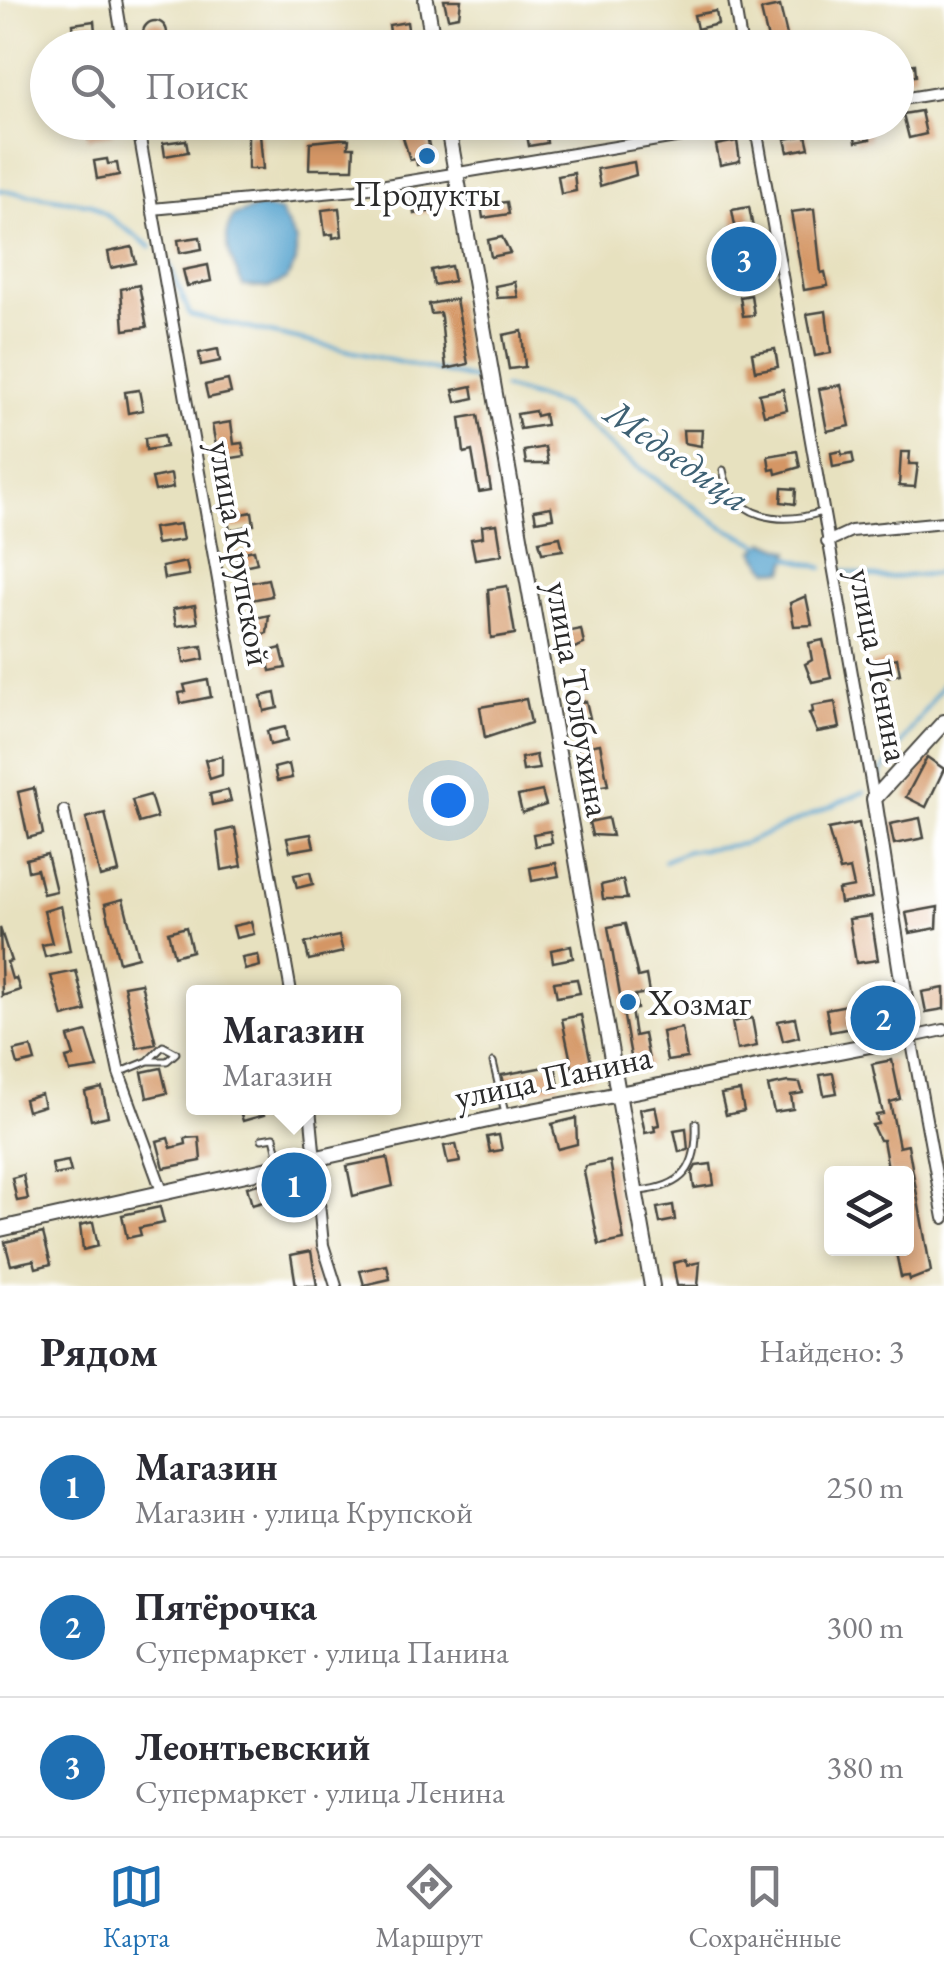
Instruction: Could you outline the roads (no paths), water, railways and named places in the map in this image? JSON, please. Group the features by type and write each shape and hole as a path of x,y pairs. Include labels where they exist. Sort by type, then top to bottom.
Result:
{"street":[{"path":"116,0 121,30"},
{"path":"426,0 431,30"},
{"path":"734,0 739,30"},
{"path":"914,97 944,92"},
{"name":"улица Крупской","path":"140,140 290,985"},
{"name":"улица Толбухина","path":"450,140 652,1286"},
{"path":"152,209 356,190 660,140"},
{"name":"улица Ленина","path":"760,140 826,542 874,799 911,1037 940,1172 944,1218"},
{"path":"826,542 851,531 944,522"},
{"path":"874,799 944,722"},
{"path":"64,811 120,1073 162,1191"},
{"name":"улица Панина","path":"0,1229 506,1116 944,1030"},
{"path":"311,1115 323,1244 336,1286"}],"lane":[{"path":"723,470 732,494 759,516 788,520 822,512"},
{"path":"120,1073 148,1061 163,1046 176,1053 167,1061 148,1061"},
{"path":"493,1062 506,1116"},
{"path":"636,1191 664,1188 684,1174 695,1156 696,1123"},
{"path":"262,1139 274,1136 281,1166"}],"water":[{"path":"258,207 280,211 296,241 296,262 286,280 268,288 243,286 227,242 234,216"},
{"path":"766,542 790,551 784,571 768,570 754,551"}],"waterway":[{"name":"Медведица","path":"0,190 91,204 151,247"},
{"name":"Медведица","path":"169,263 190,315 483,381"},
{"name":"Медведица","path":"503,388 562,405 617,452 723,527 765,547"},
{"name":"Медведица","path":"787,557 823,568"},
{"name":"Медведица","path":"841,571 884,578 944,573"},
{"path":"878,785 881,773 944,683"},
{"path":"664,861 688,851 743,844 864,792"}],"place":[{"name":"Продукты","path":"427,156"},
{"name":"Леонтьевский","path":"744,259"},
{"name":"Хозмаг","path":"628,1002"},
{"name":"Пятёрочка","path":"883,1018"},
{"name":"Магазин","path":"294,1185"}]}
